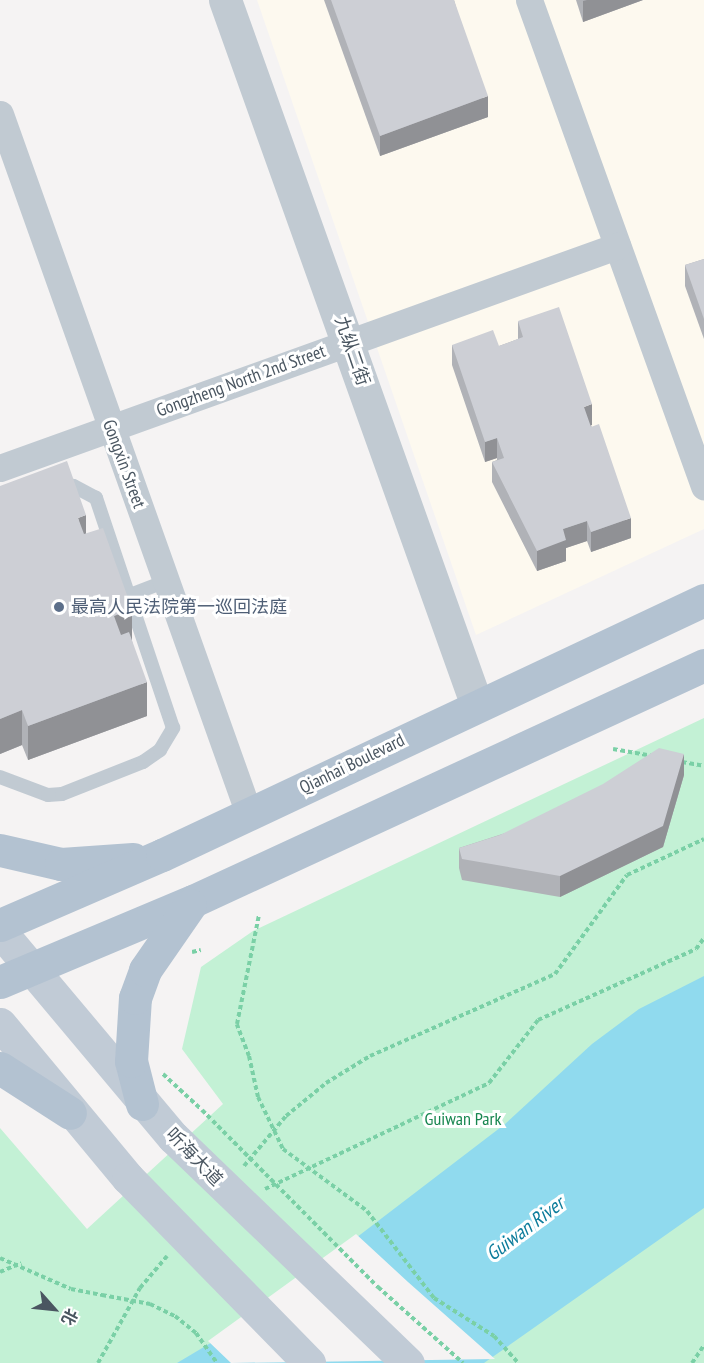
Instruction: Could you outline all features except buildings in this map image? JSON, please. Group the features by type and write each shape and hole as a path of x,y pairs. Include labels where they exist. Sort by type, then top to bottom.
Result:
{"main road":[{"name":"Qianhai Boulevard","path":"0,925 162,855 476,704 704,600"},
{"path":"0,982 193,901 704,665"},
{"path":"0,850 61,864 162,855"},
{"path":"142,1104 131,1060 135,998 154,955 193,901"},
{"name":"听海大道","path":"0,931 142,1104 173,1137 408,1363"},
{"path":"0,1024 70,1113 128,1178 309,1363"},
{"path":"0,1068 70,1113"}],"street":[{"name":"九纵二街","path":"225,0 349,342 476,704"},
{"path":"529,0 704,486"},
{"name":"Gongxin Street","path":"0,114 249,814"},
{"name":"Gongzheng North 2nd Street","path":"0,468 617,246"}],"lane":[{"path":"0,777 48,795 62,794 143,762 167,741 172,717 96,498 73,486 40,492"},
{"path":"130,595 166,581"}],"path":[{"path":"613,749 658,757"},
{"path":"670,759 704,765"},
{"path":"242,1169 286,1116 326,1083 370,1056 555,974 627,875 704,839"},
{"path":"259,915 237,1023 249,1056 258,1097 283,1149 367,1211 434,1298 494,1336 518,1363"},
{"path":"262,1191 489,1083 538,1020 696,949 704,938"},
{"path":"183,953 201,950"},
{"path":"158,1069 202,1110 378,1287 463,1363"},
{"path":"98,1363 141,1288 176,1246"},
{"path":"0,1258 21,1263 71,1289 150,1304 175,1316 196,1333 217,1363"},
{"path":"0,1272 21,1263"},
{"path":"692,1363 704,1345"}],"shaded area":[{"path":"257,0 704,0 704,529 476,635"}],"green space":[{"name":"Guiwan Park","path":"704,718 704,1363 0,1363 0,1128 87,1229 223,1104 182,1049 201,967 253,931"}],"water":[{"name":"Guiwan River","path":"704,976 704,1208 484,1363 177,1363 246,1322 505,1124 592,1044 639,1009"}],"pier":[{"path":"356,1234 495,1359 231,1363 208,1341"}],"place":[{"name":"最高人民法院第一巡回法庭","path":"59,607"}]}
